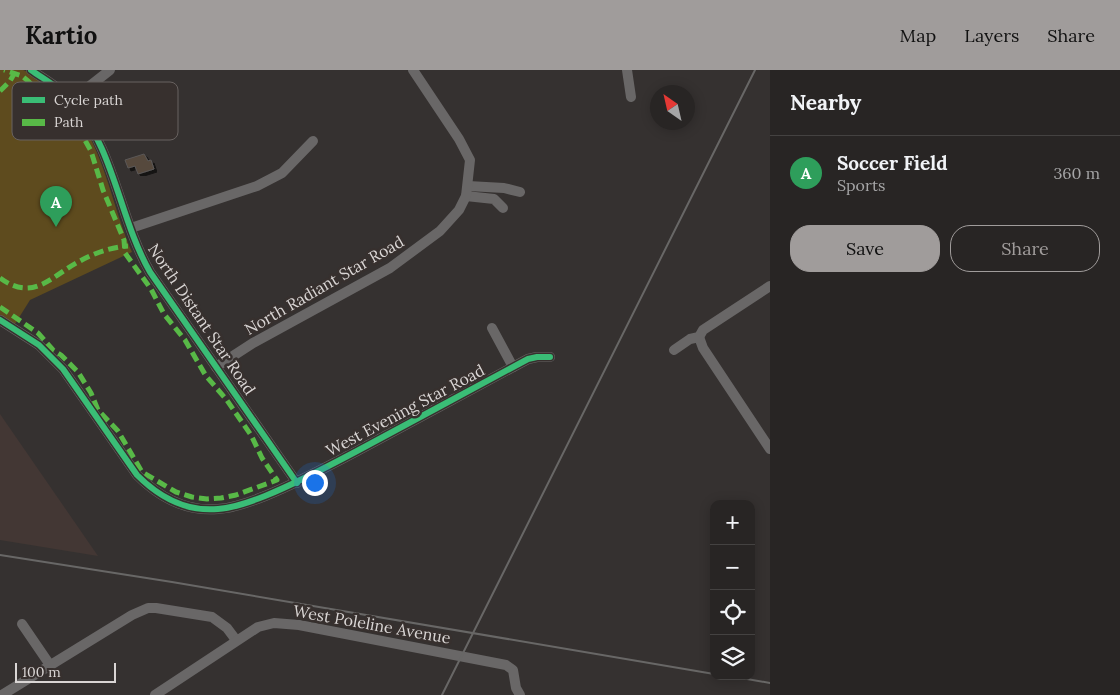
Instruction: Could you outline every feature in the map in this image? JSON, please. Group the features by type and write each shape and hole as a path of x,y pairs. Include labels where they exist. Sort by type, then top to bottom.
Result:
{"street":[{"name":"North Distant Star Road","path":"31,70 47,82"},
{"path":"95,82 110,70"},
{"name":"North Radiant Star Road","path":"216,367 253,343 390,268 440,231 452,219 467,191 470,160 459,138 413,70"},
{"path":"627,70 630,96"},
{"name":"North Distant Star Road","path":"99,140 130,228 150,272 297,483"},
{"path":"130,228 258,186 282,172 313,141"},
{"path":"467,191 504,188 520,192"},
{"path":"467,191 494,199 503,208"},
{"path":"674,350 690,339 699,337 703,330 770,286"},
{"name":"West Evening Star Road","path":"0,320 26,335 54,359 73,382 137,475 152,489 166,498 190,507 210,510 224,509 249,502 297,483 528,359 537,357 550,358"},
{"path":"492,328 514,367"},
{"path":"699,337 703,348 770,449"},
{"path":"2,695 132,615 148,608 212,617 227,628 236,640"},
{"name":"West Poleline Avenue","path":"155,695 236,640 264,625 284,623 503,664 512,669 516,688 520,695"},
{"path":"22,624 50,665"}],"shaded area":[{"path":"0,70 23,70 43,82 12,82 12,140 91,140 100,160 132,252 30,300 15,324 0,316"},
{"path":"0,414 98,556 0,540"}],"building":[{"path":"144,154 148,161 151,160 154,169 138,174 135,166 128,168 125,160"}],"railway":[{"path":"442,695 755,70"},
{"path":"0,555 172,582 710,673"},
{"path":"753,680 770,683"}],"marked path":[{"path":"4,70 22,76 29,82"},
{"path":"0,91 14,74"},
{"path":"0,307 38,333 53,350 61,355 78,372 91,393 98,410 118,431 142,472 176,492 207,499 236,495 277,480 262,458 251,435 226,399 206,376 185,340 164,314 151,289 125,253 124,240 103,190 91,151 85,140"},
{"path":"0,278 12,285 23,288 33,287 42,284 91,255 109,249 128,246"}],"cycle path":[{"path":"31,70 49,82"},
{"path":"97,140 108,163 131,229 150,272 297,483"},
{"path":"0,320 39,345 63,369 137,475 145,483 173,501 195,508 206,509 236,506 277,491 334,463 528,359 550,357"}],"place":[{"name":"Soccer Field","path":"56,227"}]}
